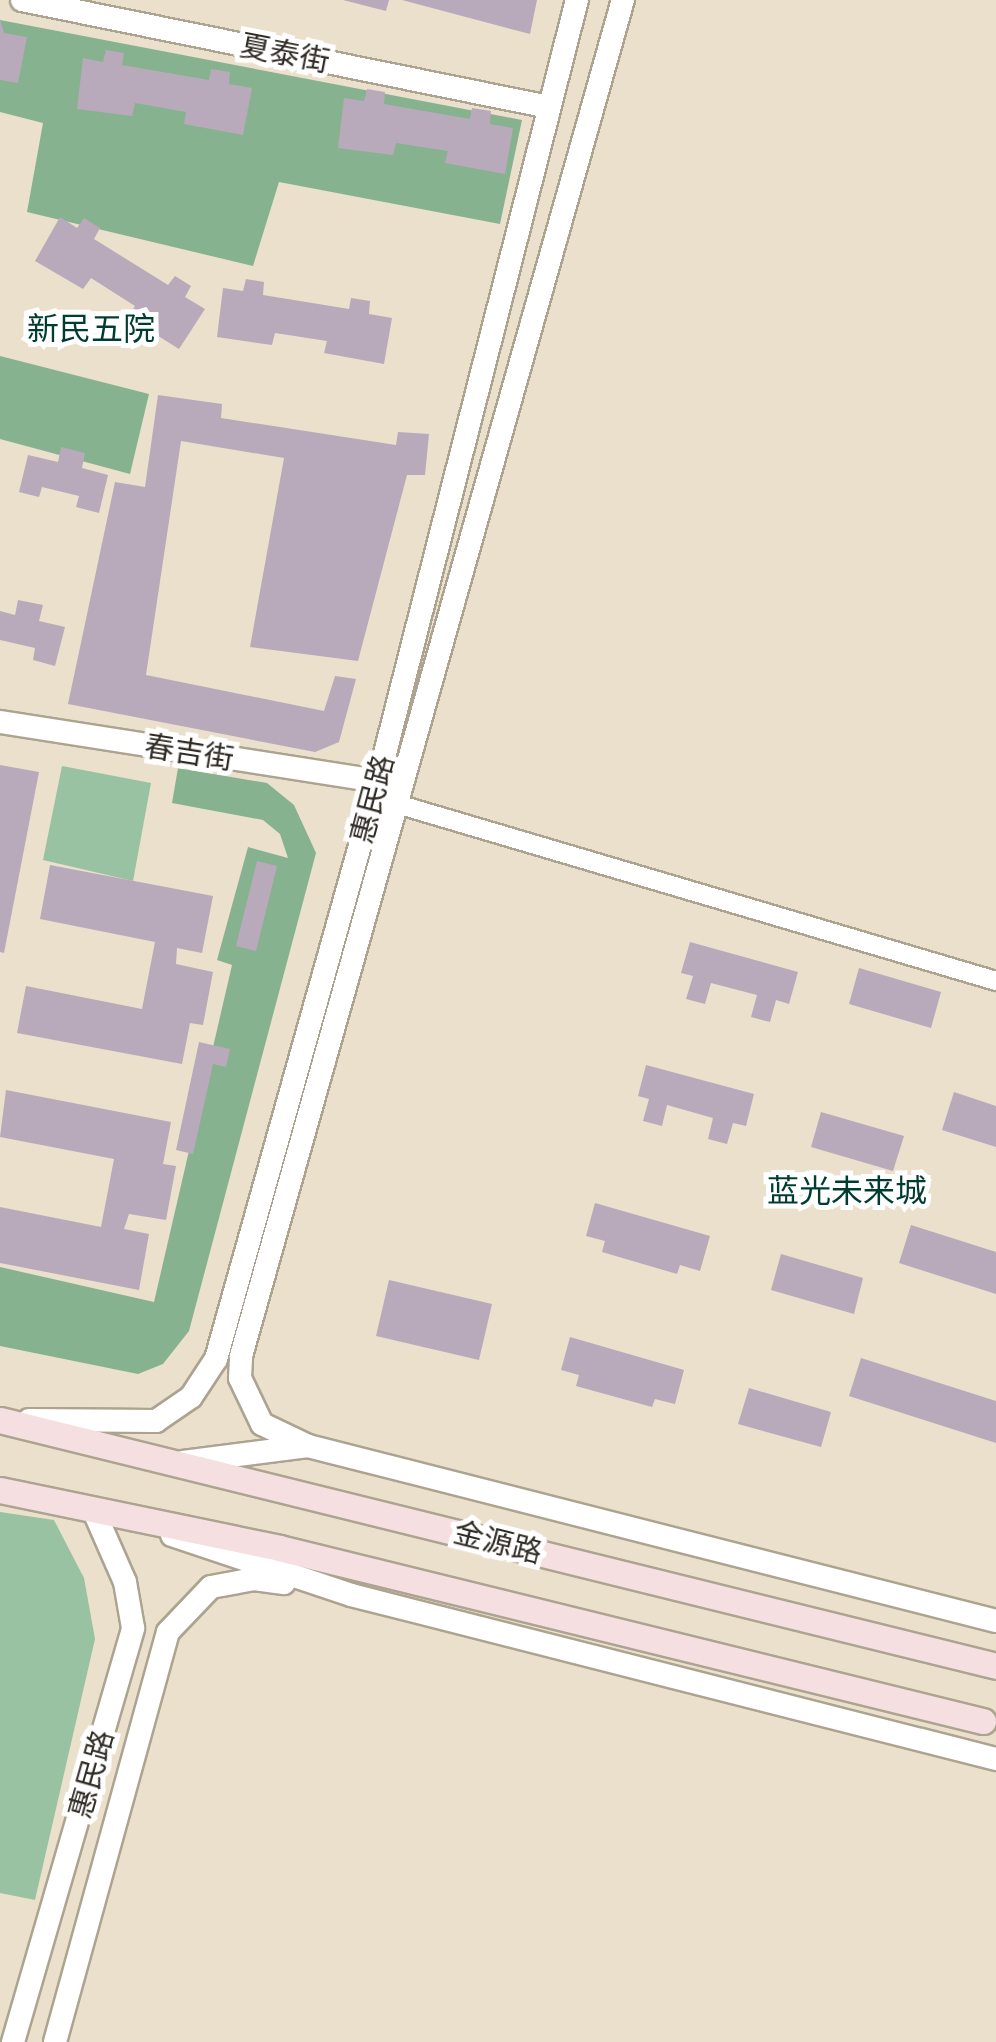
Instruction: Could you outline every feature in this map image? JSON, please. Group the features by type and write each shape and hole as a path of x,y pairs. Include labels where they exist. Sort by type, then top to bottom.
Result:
{"main road":[{"name":"金源路","path":"0,1420 996,1666"},
{"name":"金源路","path":"0,1490 93,1508 984,1721"}],"street":[{"name":"夏泰街","path":"22,0 549,107"},
{"name":"惠民路","path":"0,1420 156,1421 191,1397 216,1360 378,782 577,0"},
{"name":"惠民路","path":"308,1446 262,1424 240,1378 240,1356 622,0"},
{"name":"春吉街","path":"0,722 378,782"},
{"path":"398,804 996,981"},
{"path":"175,1462 308,1446 996,1621"},
{"name":"惠民路","path":"13,2042 134,1628 125,1582 93,1508"},
{"path":"93,1508 337,1590 996,1759"},
{"path":"55,2042 168,1632 211,1588 254,1579 337,1590"}],"green space":[{"path":"0,20 522,120 500,224 279,182 253,266 27,212 43,123 0,112"},
{"path":"0,356 149,394 130,474 0,439"},
{"path":"62,766 151,783 133,881 43,860"},
{"path":"178,768 267,783 294,805 316,853 189,1331 163,1364 138,1374 0,1346 0,1267 154,1302 232,965 217,960 248,847 288,858 280,834 263,820 172,803"},
{"path":"0,1512 54,1520 84,1578 95,1639 35,1900 0,1893"}],"building":[{"path":"343,0 389,0 386,11"},
{"path":"402,0 537,0 530,34"},
{"path":"0,19 4,33 27,37 18,83 0,80"},
{"path":"106,50 124,53 122,65 209,80 211,69 230,72 229,84 252,88 243,135 184,124 186,112 135,103 132,116 77,109 83,58 103,62"},
{"path":"367,89 385,92 384,104 470,119 472,108 491,111 490,124 513,128 505,174 445,163 448,151 396,143 393,155 338,148 344,98 364,101"},
{"path":"60,217 77,228 84,218 100,228 94,239 168,285 175,276 191,286 185,297 205,309 179,349 128,317 135,306 91,278 83,289 35,261"},
{"path":"246,279 264,282 263,295 349,309 351,298 370,301 369,314 392,318 384,364 324,353 327,341 275,333 272,345 217,337 223,288 243,291"},
{"path":"158,395 222,404 221,418 396,445 398,432 429,434 425,475 407,475 358,661 250,647 284,458 181,441 146,675 324,711 335,676 356,679 339,742 315,752 68,704 115,482 145,487"},
{"path":"61,447 85,453 82,468 108,475 99,513 76,507 79,496 42,487 39,497 19,492 28,455 58,462"},
{"path":"18,600 43,605 39,621 65,627 55,666 33,660 35,648 0,640 0,611 15,615"},
{"path":"0,765 39,772 4,953 0,952"},
{"path":"257,861 277,866 256,951 236,946"},
{"path":"50,865 213,896 202,953 177,948 176,964 213,972 203,1025 190,1023 182,1064 17,1033 26,986 142,1009 155,942 40,919"},
{"path":"690,942 798,972 789,1004 776,1000 770,1022 751,1017 757,995 711,983 705,1004 686,999 693,976 681,973"},
{"path":"859,968 941,992 931,1028 849,1004"},
{"path":"199,1042 230,1049 226,1067 213,1064 193,1154 176,1150"},
{"path":"646,1065 754,1094 746,1126 733,1123 727,1144 708,1139 713,1118 667,1105 662,1126 643,1121 649,1099 638,1096"},
{"path":"6,1090 171,1122 163,1164 176,1166 166,1220 129,1214 124,1229 149,1234 139,1290 0,1263 0,1207 101,1227 114,1159 0,1137"},
{"path":"954,1092 996,1106 996,1147 942,1130"},
{"path":"821,1112 904,1136 893,1171 811,1147"},
{"path":"595,1203 710,1236 700,1271 680,1265 677,1274 602,1252 605,1241 586,1236"},
{"path":"911,1225 996,1252 996,1294 899,1263"},
{"path":"781,1254 863,1278 854,1314 771,1290"},
{"path":"389,1280 492,1304 479,1360 376,1336"},
{"path":"570,1337 684,1370 675,1404 655,1399 652,1407 576,1386 579,1375 561,1370"},
{"path":"861,1358 996,1401 996,1443 849,1396"},
{"path":"749,1388 831,1412 821,1447 738,1424"}],"district":[{"name":"新民五院","path":"91,328"},
{"name":"蓝光未来城","path":"847,1190"}]}
